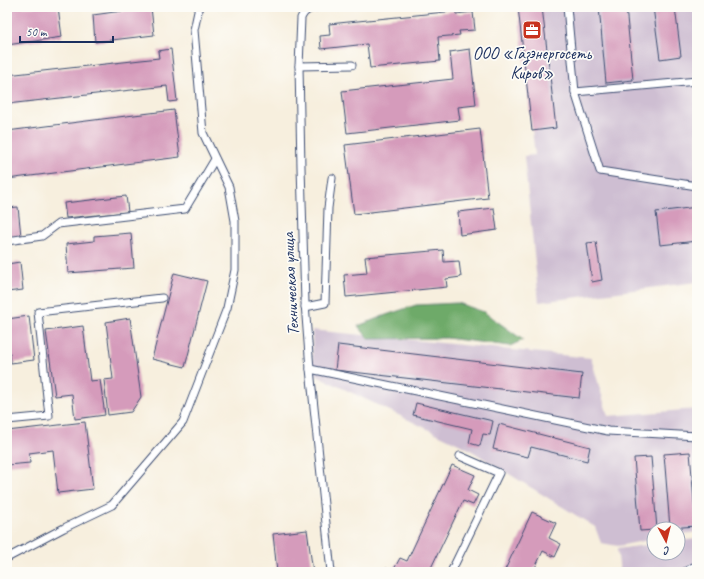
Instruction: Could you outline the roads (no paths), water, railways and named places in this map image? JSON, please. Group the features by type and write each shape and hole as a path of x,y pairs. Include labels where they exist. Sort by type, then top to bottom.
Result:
{"lane":[{"path":"7,558 112,505 183,422 227,308 235,270 235,221 229,187 204,133 194,30 199,7"},
{"name":"Техническая улица","path":"320,7 311,8 303,13 301,18 299,66 301,175 310,369 331,572"},
{"path":"567,7 575,92 600,171 697,186"},
{"path":"299,66 352,65"},
{"path":"575,92 697,81"},
{"path":"7,241 42,236 58,224 185,209 215,159"},
{"path":"306,307 325,303 328,208 332,178"},
{"path":"7,420 48,416 38,312 162,298"},
{"path":"310,369 608,431 697,436"},
{"path":"451,572 499,473 460,456"},
{"path":"685,572 697,567"}],"place":[{"name":"ООО «Газэнергосеть Киров»","path":"532,30"}]}
